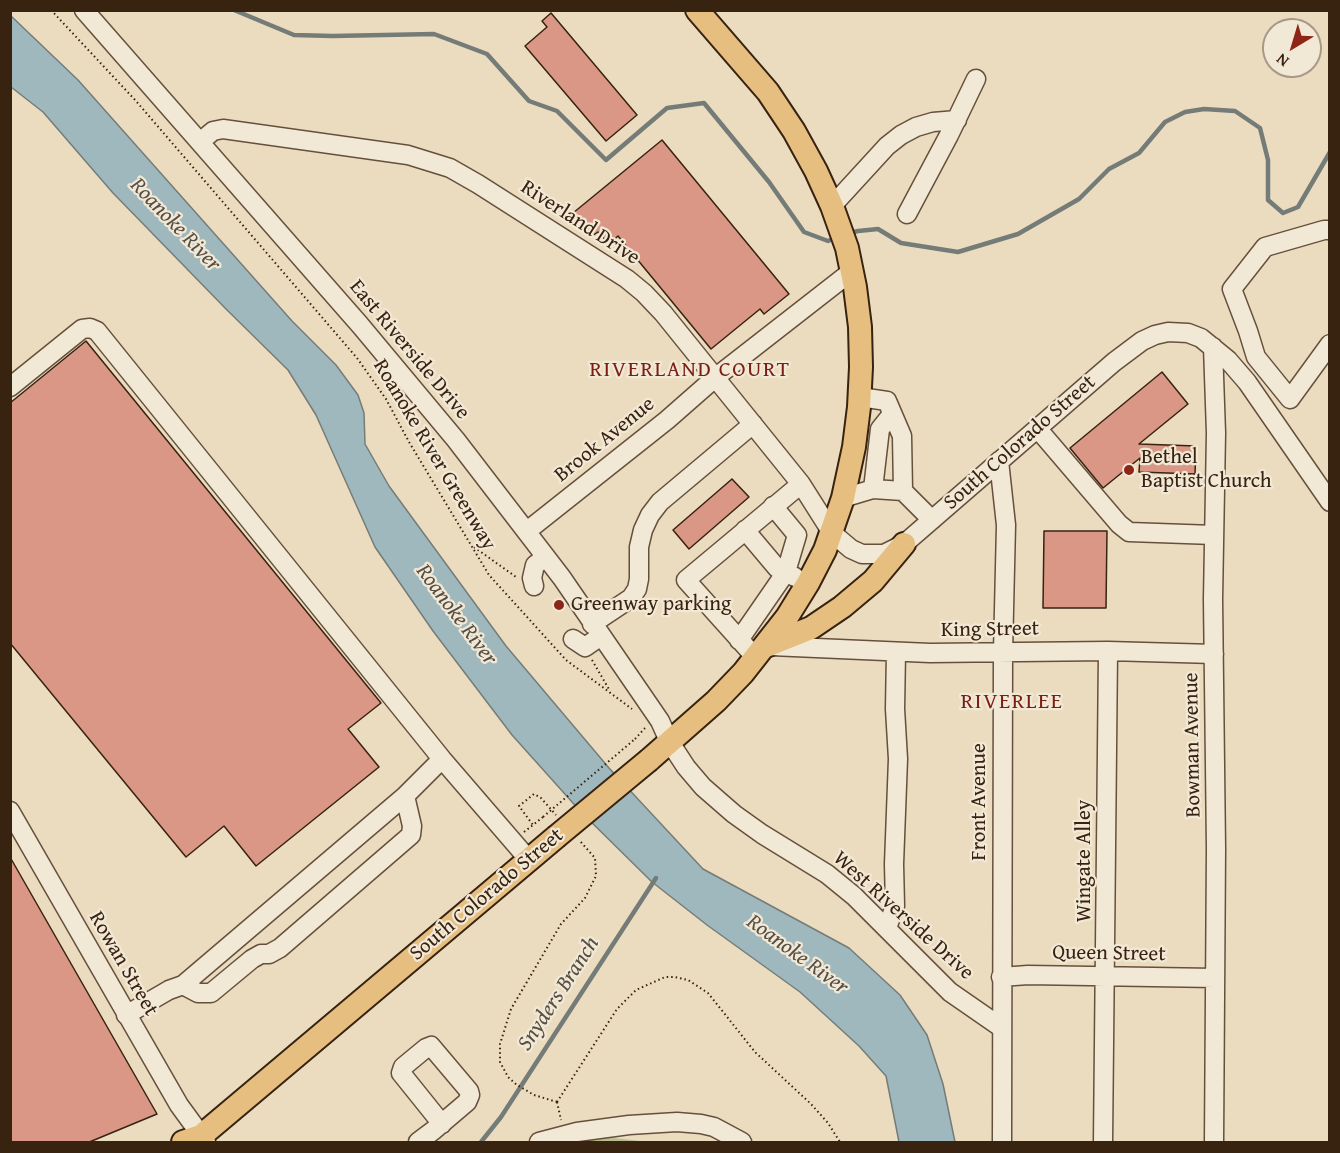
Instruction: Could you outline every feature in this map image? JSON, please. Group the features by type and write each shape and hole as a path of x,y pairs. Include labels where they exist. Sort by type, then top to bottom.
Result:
{"main road":[{"path":"697,10 768,92 794,131 836,215 847,248 860,327 860,397 854,447 843,498 832,533"},
{"name":"South Colorado Street","path":"197,1141 529,860 556,826 649,760 716,701 761,652 808,583 832,533"},
{"path":"761,652 811,628 842,607 873,581 903,544"}],"street":[{"name":"East Riverside Drive","path":"84,10 449,431 546,557 660,722 669,741"},
{"path":"907,214 976,79"},
{"path":"836,215 887,146 901,135 933,122 957,120"},
{"name":"Riverland Drive","path":"200,142 213,132 223,129 235,130 347,148 408,154 450,168 627,279 663,313 801,484 832,533"},
{"path":"1329,230 1265,247 1232,289 1256,357 1290,399 1329,344"},
{"name":"Brook Avenue","path":"527,531 667,420 716,377 852,271"},
{"path":"10,387 82,329 90,328 97,331 442,759 529,860"},
{"name":"South Colorado Street","path":"832,533 851,549 862,554 884,554 903,544 1114,362 1142,341 1168,332 1188,333 1200,338 1232,364 1247,382 1329,502"},
{"name":"Bowman Avenue","path":"1213,347 1216,433 1214,1143"},
{"path":"1232,364 1256,357"},
{"path":"860,397 887,401 902,436 903,491"},
{"path":"873,489 880,429 892,414"},
{"path":"579,643 631,598 637,589 639,547 643,530 650,515 660,502 753,424"},
{"path":"1037,428 1119,524 1130,532 1214,535"},
{"name":"Front Avenue","path":"999,461 1006,525 1003,652 1002,1143"},
{"path":"761,652 739,640 686,580 801,484"},
{"path":"843,498 873,489 903,491 932,520"},
{"path":"739,640 786,572 797,535 773,506"},
{"path":"745,530 777,568 808,583"},
{"path":"533,582 535,565 546,557"},
{"name":"King Street","path":"761,652 1108,651 1214,654"},
{"name":"Wingate Alley","path":"1103,1143 1108,651"},
{"path":"887,928 895,906 894,864 898,759 895,709 896,652"},
{"name":"West Riverside Drive","path":"669,741 686,767 734,814 827,874 854,896 950,992 1002,1028"},
{"path":"126,1015 183,985 405,796 442,759"},
{"path":"183,985 198,993 211,993 252,959 261,954 269,954 288,940 411,835 412,826 405,796"},
{"name":"Rowan Street","path":"10,811 197,1141"},
{"name":"Queen Street","path":"1001,977 1028,975 1215,978"},
{"path":"539,1143 564,1134 629,1125 689,1122 714,1127 742,1143"},
{"path":"418,1143 442,1124"}],"path":[{"name":"Roanoke River Greenway","path":"51,10 136,101 357,358 386,399 489,574 566,660 637,713"},
{"path":"472,546 521,580 533,582"},
{"path":"579,643 611,693"},
{"path":"556,826 542,798 534,794 519,806 533,825 543,817 635,739 644,730 646,719"},
{"path":"557,1102 534,1095 508,1077 500,1062 500,1044 511,1009 561,924 585,898 596,876 595,858 580,841"},
{"path":"564,1134 557,1102 617,1009 636,990 665,977 675,977 688,980 708,993 755,1052 811,1104 840,1143"}],"green space":[{"path":"606,1137 649,1142 560,1142"}],"water":[{"name":"Roanoke River","path":"10,15 78,80 292,321 336,365 358,395 364,413 365,444 389,486 506,646 609,768 703,869 849,948 900,995 927,1035 943,1084 955,1142 899,1142 886,1076 859,1046 800,992 652,882 581,812 512,735 433,631 375,547 316,415 288,370 113,193 43,112 11,87"}],"building":[{"path":"551,13 637,115 606,141 525,46 547,27 542,21"},
{"path":"662,140 789,294 764,314 760,309 711,349 618,236 609,244 598,232 592,236 573,213"},
{"path":"86,341 381,703 348,729 379,767 256,866 224,826 186,857 10,643 10,403"},
{"path":"1162,372 1188,404 1139,444 1196,446 1195,474 1139,472 1140,458 1103,488 1070,448"},
{"path":"732,479 749,497 689,549 673,530"},
{"path":"1044,531 1107,531 1106,608 1043,608"},
{"path":"10,857 157,1114 87,1143 10,1143"}],"waterway":[{"path":"234,10 294,35 434,34 487,54 529,101 557,111 606,160 667,108 704,103 769,182 804,232 828,241 835,238"},
{"path":"849,233 878,229 901,243 958,252 1018,234 1079,199 1109,169 1139,153 1165,122 1185,112 1204,109 1235,111 1260,128 1268,160 1268,200 1283,213 1298,207 1330,152"},
{"name":"Snyders Branch","path":"481,1142 501,1117 656,878"}],"place":[{"name":"Bethel Baptist Church","path":"1129,470"},
{"name":"Greenway parking","path":"559,605"}],"district":[{"name":"RIVERLAND COURT","path":"690,370"},
{"name":"RIVERLEE","path":"1012,702"}]}
